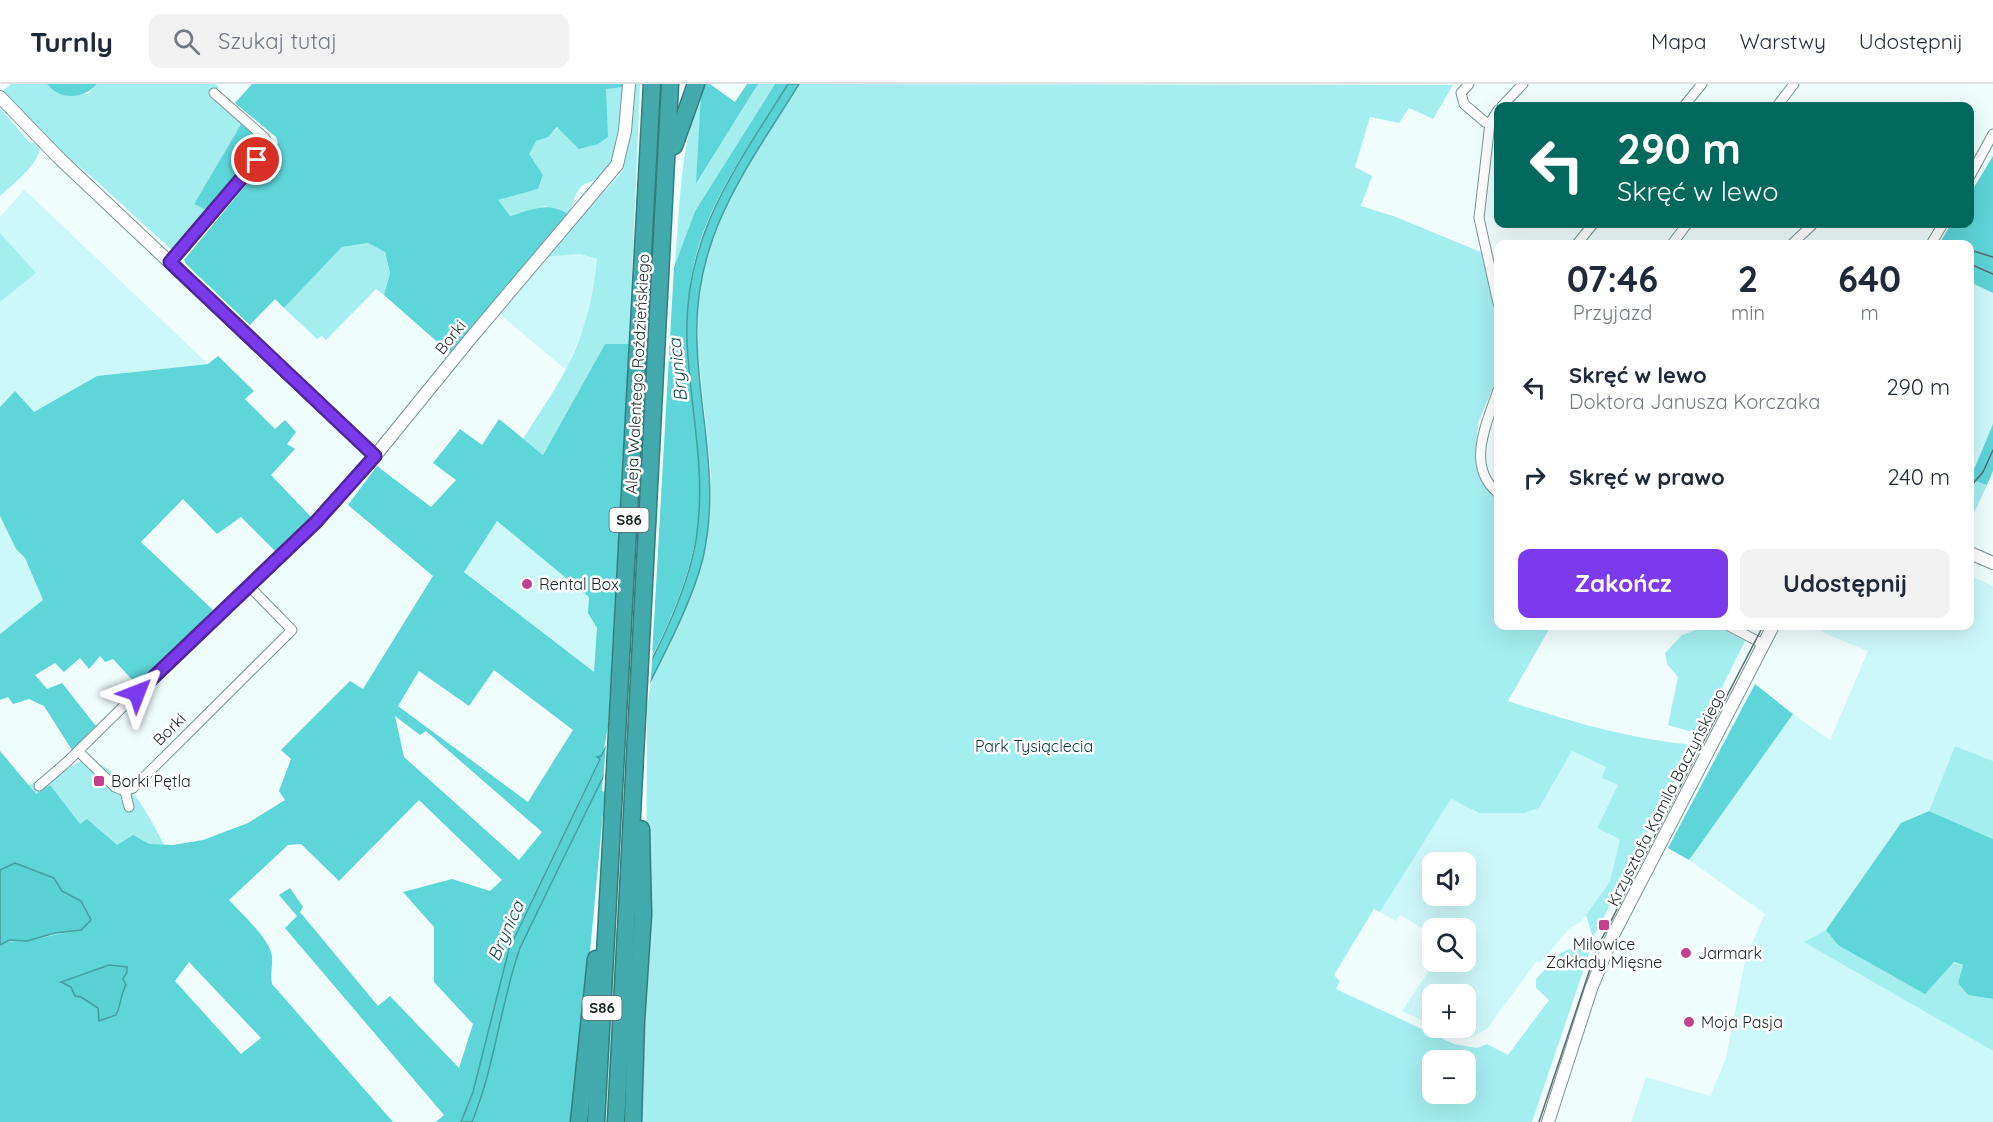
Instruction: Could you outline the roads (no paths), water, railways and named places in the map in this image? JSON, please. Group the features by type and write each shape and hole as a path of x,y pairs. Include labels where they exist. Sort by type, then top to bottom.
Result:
{"highway":[{"name":"Aleja Walentego Roździeńskiego","path":"608,893 652,84"},
{"name":"Aleja Walentego Roździeńskiego","path":"634,776 670,84"},
{"path":"678,129 683,84"},
{"path":"666,175 678,129 696,84"},
{"path":"633,1122 636,1021 644,915 641,807 634,776"},
{"name":"S86","path":"615,1122 634,776"},
{"path":"579,1122 592,980 608,893"},
{"name":"S86","path":"596,1122 608,893"}],"street":[{"name":"Borki","path":"39,786 316,522 375,456 617,165 625,131 629,84"},
{"path":"1469,84 1461,93 1462,100 1485,122 1490,123"},
{"path":"1506,102 1523,84"},
{"path":"1687,102 1702,84"},
{"path":"1780,102 1794,84"},
{"path":"170,262 267,147 265,138 214,93"},
{"path":"0,97 55,154 375,456"},
{"path":"1494,116 1490,123 1479,218 1494,285"},
{"path":"1974,169 1993,134"},
{"path":"1580,240 1590,228"},
{"path":"1796,240 1809,228"},
{"path":"1494,403 1480,450 1480,461 1487,480 1494,488"},
{"path":"1974,555 1993,563"},
{"name":"Borki","path":"124,791 133,788 292,630 248,585"},
{"path":"1744,630 1764,644"},
{"name":"Krzysztofa Kamila Baczyńskiego","path":"1548,1122 1591,989 1612,937 1771,630"},
{"path":"78,751 115,787 124,791 129,807"}],"tram line":[{"path":"1974,251 1993,257"},
{"path":"1974,266 1993,274"},
{"path":"1974,482 1983,472 1993,450"},
{"path":"1539,1122 1597,948 1761,630"}],"place":[{"name":"Rental Box","path":"527,584"},
{"name":"Borki Pętla","path":"99,781"},
{"name":"Milowice Zakłady Mięsne","path":"1604,925"},
{"name":"Jarmark","path":"1686,953"},
{"name":"Moja Pasja","path":"1689,1022"}],"water label":[{"name":"Brynica","path":"678,370"},
{"name":"Brynica","path":"506,931"}],"park label":[{"name":"Park Tysiąclecia","path":"1034,746"}]}
